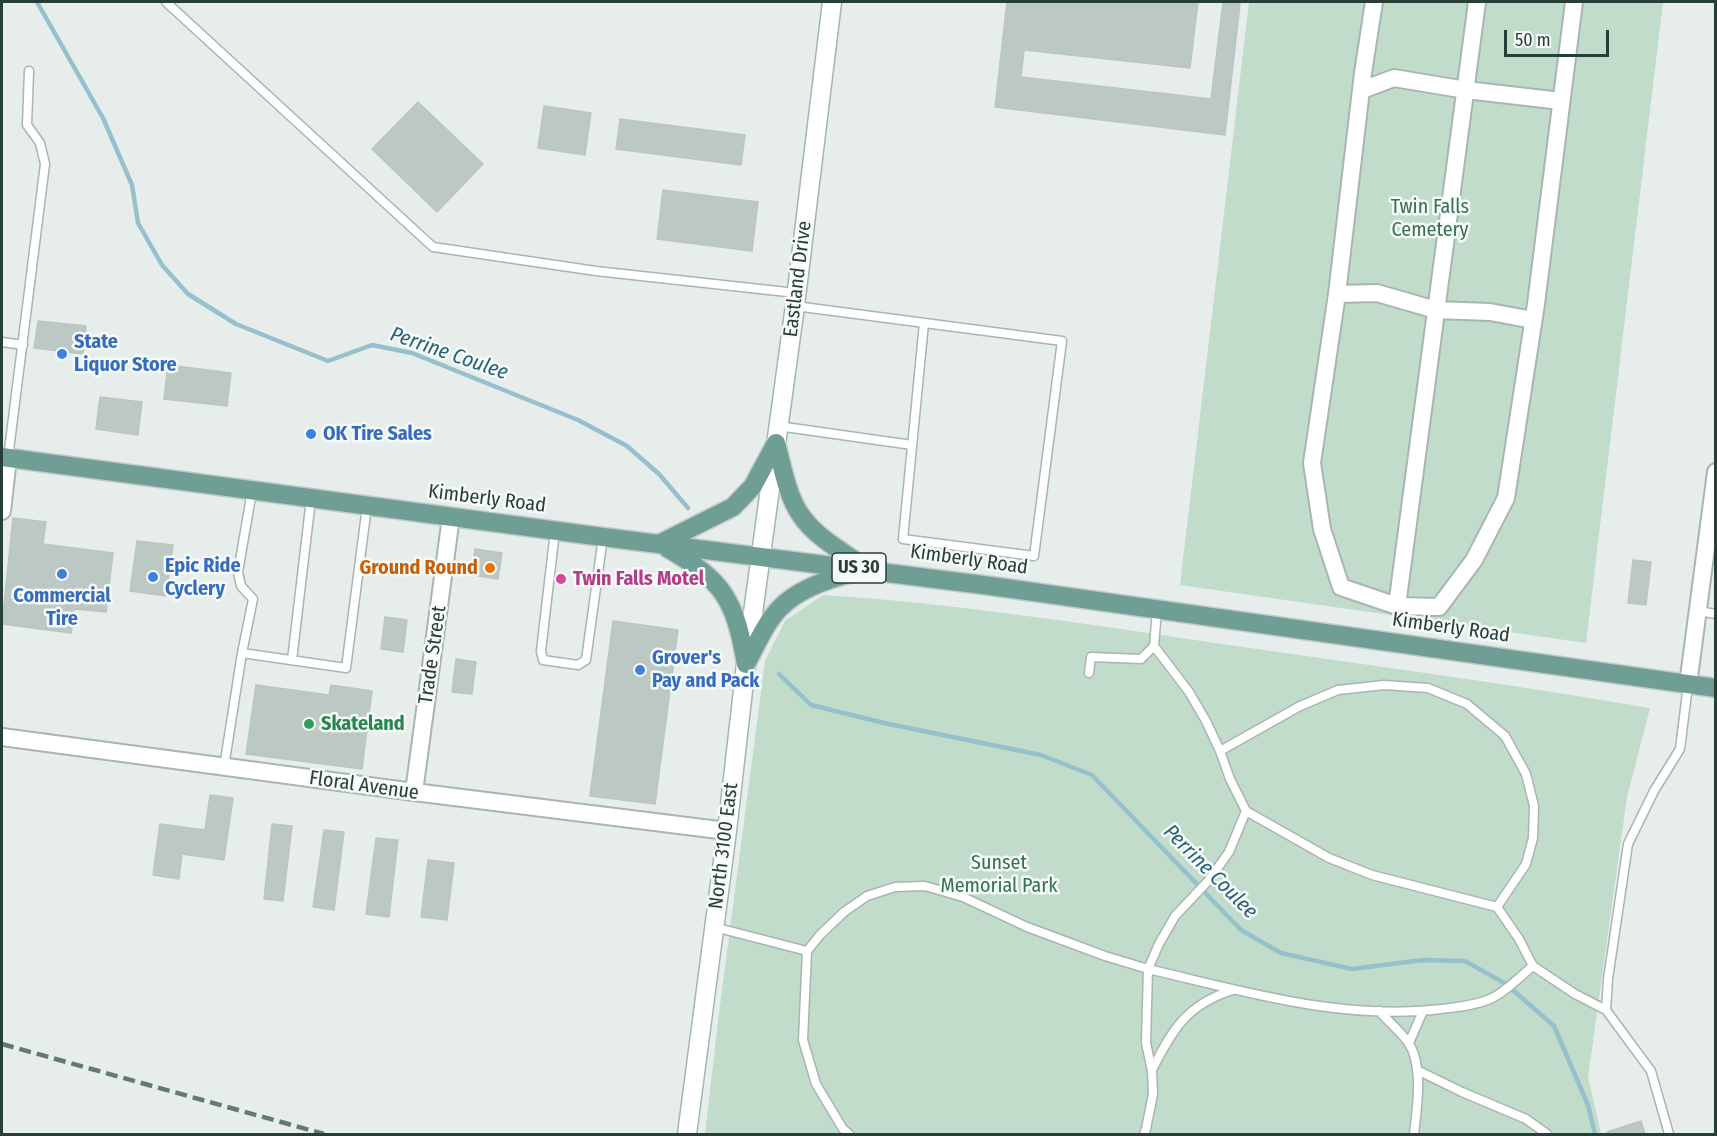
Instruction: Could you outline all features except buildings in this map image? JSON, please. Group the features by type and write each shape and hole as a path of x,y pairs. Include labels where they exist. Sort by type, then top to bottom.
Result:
{"main road":[{"name":"Eastland Drive","path":"761,557 796,299 832,2"},
{"path":"659,544 733,507 753,486 777,435"},
{"path":"777,435 786,480 799,514 820,537 868,569"},
{"name":"Kimberly Road","path":"5,458 555,531 868,569 1716,688"},
{"path":"659,544 691,562 722,591 733,609 746,664"},
{"name":"North 3100 East","path":"687,1134 761,557"},
{"path":"746,664 780,607 832,578 868,569"}],"street":[{"path":"1374,2 1337,294 1312,463 1322,529 1341,587 1397,606 1439,606 1474,560 1506,498 1533,320 1574,2"},
{"path":"1397,606 1478,2"},
{"path":"1362,90 1394,78 1466,90 1561,101"},
{"path":"1337,294 1377,293 1436,310 1490,312 1533,320"},
{"path":"2,511 5,458"},
{"path":"1688,685 1716,472"},
{"name":"Trade Street","path":"414,792 451,517"},
{"name":"Floral Avenue","path":"2,737 727,831"}],"lane":[{"path":"166,2 433,246 596,272 796,299 924,323 1062,341 1034,556 903,539 924,323"},
{"path":"5,458 23,345 45,164 40,143 27,125 28,71"},
{"path":"2,342 23,345"},
{"path":"777,435 912,445"},
{"path":"224,767 253,599 241,586 238,572 252,491"},
{"path":"292,660 311,499"},
{"path":"242,653 346,668 368,506"},
{"path":"555,531 541,651 543,660 578,665 586,660 603,537"},
{"path":"1089,673 1091,657 1141,659 1154,646 1157,609"},
{"path":"1698,611 1716,614"},
{"path":"1154,646 1189,692 1206,721 1246,811 1329,858 1372,875 1497,907 1519,939 1533,966 1575,994 1606,1010 1651,1071 1669,1134"},
{"path":"1220,751 1300,706 1338,690 1384,685 1428,688 1467,704 1505,736 1526,774 1534,806 1533,838 1526,864 1510,891 1497,907"},
{"path":"1606,1010 1628,844 1654,791 1680,748 1688,685"},
{"path":"1144,1134 1153,1094 1152,1071 1146,1042 1148,969 1175,916 1209,880 1228,852 1246,811"},
{"path":"849,1134 843,1129 816,1084 803,1040 807,951 819,935 844,912 867,896 895,887 925,886 963,897 1038,931 1148,969 1316,1005 1379,1011 1423,1011 1471,1005 1498,995 1533,966"},
{"path":"714,926 807,951"},
{"path":"1152,1071 1166,1042 1184,1017 1213,996 1235,989"},
{"path":"1379,1011 1409,1043 1417,1070 1418,1096 1414,1134"},
{"path":"1409,1043 1423,1011"},
{"path":"1417,1070 1526,1119 1547,1134"}],"green space":[{"name":"Twin Falls Cemetery","path":"1249,2 1663,2 1586,643 1180,585"},
{"name":"Sunset Memorial Park","path":"823,595 921,603 1019,615 1487,682 1650,708 1627,797 1588,1077 1601,1134 705,1134 765,661 785,621"}],"waterway":[{"name":"Perrine Coulee","path":"37,2 103,118 132,185 138,223 162,265 188,294 236,324 328,361 372,345 412,353 578,420 627,446 659,474 688,508"},
{"name":"Perrine Coulee","path":"779,674 811,705 884,723 1041,755 1092,775 1241,930 1281,953 1352,969 1423,960 1465,961 1506,984 1554,1026 1588,1105 1595,1134"}],"railway":[{"path":"2,1044 324,1134"}],"place":[{"name":"State Liquor Store","path":"62,354"},
{"name":"OK Tire Sales","path":"311,434"},
{"name":"Ground Round","path":"490,568"},
{"name":"Commercial Tire","path":"62,574"},
{"name":"Epic Ride Cyclery","path":"153,577"},
{"name":"Twin Falls Motel","path":"561,579"},
{"name":"Grover's Pay and Pack","path":"640,670"},
{"name":"Skateland","path":"309,724"}]}
